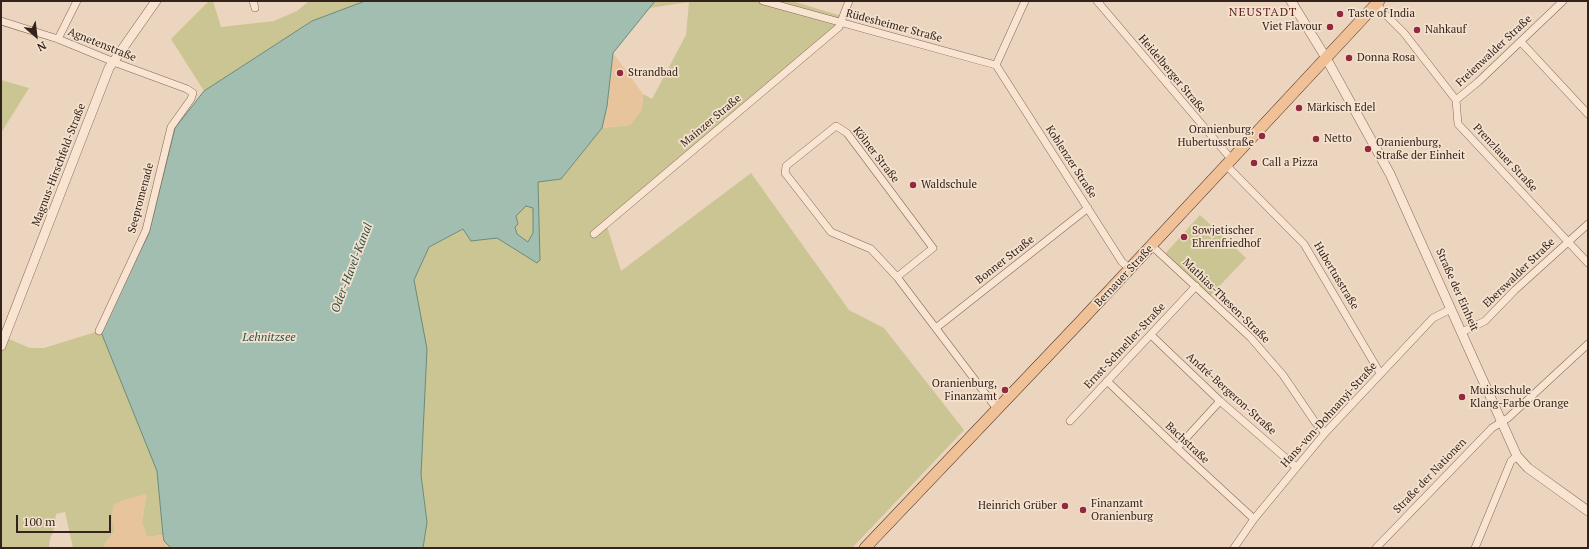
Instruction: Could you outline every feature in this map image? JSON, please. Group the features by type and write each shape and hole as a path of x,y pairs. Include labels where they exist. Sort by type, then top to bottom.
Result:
{"main road":[{"name":"Bernauer Straße","path":"865,548 1152,246 1378,2"}],"street":[{"path":"58,39 77,1"},
{"name":"Magnus-Hirschfeld-Straße","path":"1,346 107,73 113,62 156,1"},
{"name":"Rüdesheimer Straße","path":"763,1 996,65"},
{"path":"841,23 849,1"},
{"path":"996,65 1025,1"},
{"name":"Heidelberger Straße","path":"1097,1 1229,162"},
{"name":"Straße der Einheit","path":"1291,1 1326,58 1390,174 1517,456 1528,468 1588,511"},
{"name":"Freienwalder Straße","path":"1456,100 1521,42 1563,1"},
{"path":"1378,2 1382,11 1404,33 1456,100"},
{"name":"Agnetenstraße","path":"1,22 58,39 113,62 187,88 193,93"},
{"name":"Mainzer Straße","path":"594,234 839,27 841,23"},
{"path":"1521,42 1588,114"},
{"name":"Koblenzer Straße","path":"996,65 1122,262 1130,269"},
{"name":"Seepromenade","path":"99,331 146,230 171,127 191,99 193,93"},
{"name":"Prenzlauer Straße","path":"1456,100 1458,124 1588,263"},
{"name":"Kölner Straße","path":"897,277 933,248 847,133 836,126 786,166 785,173 831,232 871,249 897,277 997,409"},
{"name":"Hubertusstraße","path":"1229,162 1304,244 1380,374"},
{"name":"Bonner Straße","path":"936,328 1088,208"},
{"name":"Eberswalder Straße","path":"1462,332 1485,321 1515,290 1588,224"},
{"name":"Mathias-Thesen-Straße","path":"1152,246 1250,337 1283,375 1315,422 1325,433"},
{"name":"Ernst-Schneller-Straße","path":"1070,421 1196,286"},
{"name":"Hans-von-Dohnanyi-Straße","path":"1234,548 1254,519 1325,433 1433,318 1451,309"},
{"name":"André-Bergeron-Straße","path":"1151,335 1220,401 1296,468"},
{"name":"Straße der Nationen","path":"1376,548 1487,433 1508,418 1588,344"},
{"name":"Bachstraße","path":"1107,381 1254,519"},
{"path":"1177,448 1220,401"},
{"path":"1475,548 1511,461 1517,456"}],"shaded area":[{"path":"209,1 213,1 221,27 274,21 297,11 309,1 365,1 312,21 204,91 171,39"},
{"path":"655,1 792,1 845,17 838,27 606,223 621,271 751,173 849,310 884,328 964,430 852,548 423,548 427,522 421,475 414,280 429,247 464,229 471,241 497,238 537,262 540,260 538,182 561,179 602,128 630,125 642,109 643,94 652,99 686,35 689,2 649,8"},
{"path":"1,80 29,88 1,133"},
{"path":"526,206 533,208 533,233 528,242 517,234 515,227 518,224 516,216"},
{"path":"1200,215 1246,258 1209,297 1163,256"},
{"path":"1,328 9,339 30,348 44,348 96,332 101,332 157,471 163,535 147,537 142,523 146,495 112,519 115,531 106,542 104,548 73,548 65,512 56,514 49,548 1,548"}],"sand":[{"name":"Strandbad","path":"613,53 643,94 642,109 630,125 602,128 607,106"},
{"path":"146,494 142,523 147,537 163,535 164,541 171,548 104,548 106,542 115,531 112,519 113,505 123,500"}],"water":[{"name":"Lehnitzsee","path":"365,1 655,1 613,53 607,106 602,128 561,179 538,182 540,260 537,263 497,238 471,241 463,229 429,247 414,280 427,349 421,475 427,522 423,548 171,548 164,541 157,471 101,332 149,233 175,128 204,91 312,21","holes":["526,206 533,208 533,233 528,242 517,234 515,227 518,224 516,216"]}],"place":[{"name":"Taste of India","path":"1340,14"},
{"name":"Viet Flavour","path":"1330,27"},
{"name":"Nahkauf","path":"1417,30"},
{"name":"Donna Rosa","path":"1349,58"},
{"name":"Strandbad","path":"620,73"},
{"name":"Märkisch Edel","path":"1299,108"},
{"name":"Oranienburg, Hubertusstraße","path":"1262,136"},
{"name":"Netto","path":"1316,139"},
{"name":"Oranienburg, Straße der Einheit","path":"1368,149"},
{"name":"Call a Pizza","path":"1254,163"},
{"name":"Waldschule","path":"913,185"},
{"name":"Sowjetischer Ehrenfriedhof","path":"1184,237"},
{"name":"Oranienburg, Finanzamt","path":"1005,390"},
{"name":"Muiskschule Klang-Farbe Orange","path":"1462,397"},
{"name":"Heinrich Grüber","path":"1065,506"},
{"name":"Finanzamt Oranienburg","path":"1083,510"}],"district":[{"name":"NEUSTADT","path":"1263,13"}],"water label":[{"name":"Oder-Havel-Kanal","path":"352,268"}]}
